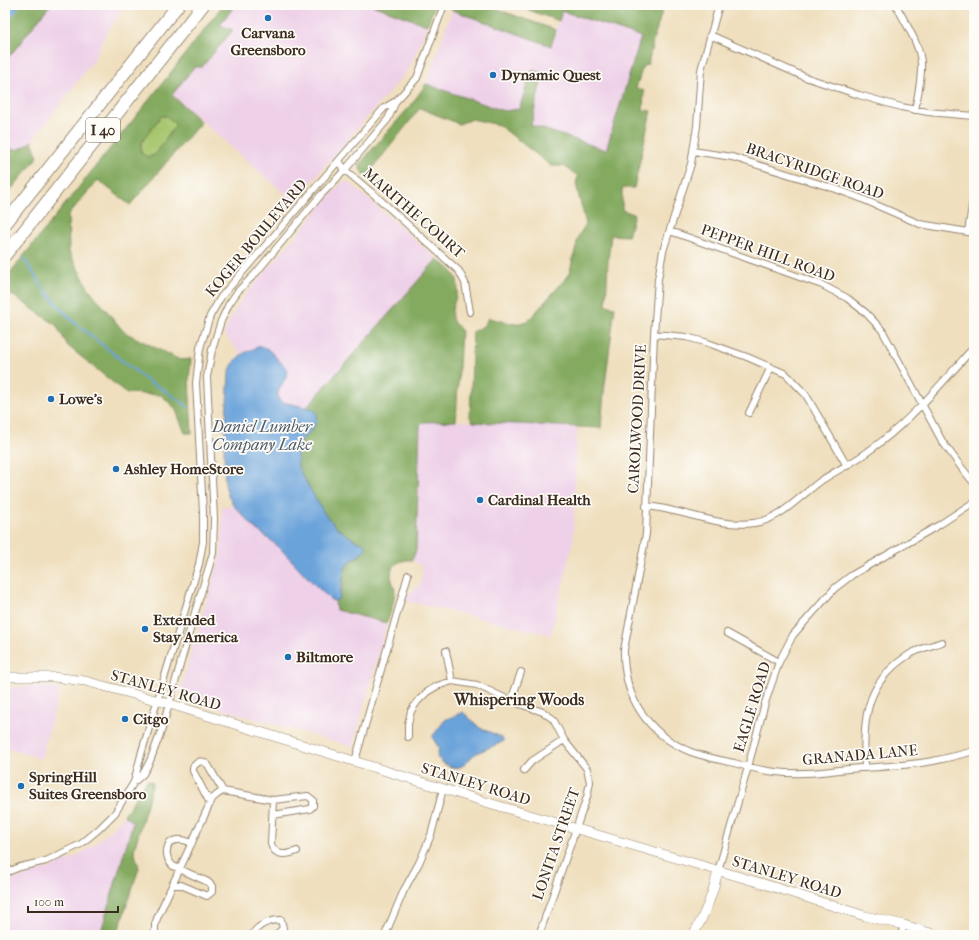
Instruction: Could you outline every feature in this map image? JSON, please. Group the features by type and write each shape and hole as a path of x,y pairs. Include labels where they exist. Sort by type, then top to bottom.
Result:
{"highway":[{"name":"I 40","path":"5,224 178,5"},
{"name":"I 40","path":"5,255 203,5"}],"street":[{"name":"KOGER BOULEVARD","path":"134,782 137,766 199,564 203,542 196,366 204,330 220,297 384,108 396,101 417,78 444,5"},
{"name":"CAROLWOOD DRIVE","path":"719,5 701,70 697,126 688,176 663,251 658,279 654,334 646,534 624,650 624,665 633,698 642,714 661,735 690,752 748,767"},
{"path":"896,5 918,49 921,62 915,110"},
{"path":"710,34 805,77 879,102 915,110 974,116"},
{"name":"KOGER BOULEVARD","path":"134,782 143,774 150,761 170,704 212,553 214,519 207,377 216,334 229,304 238,291 255,274 320,196 346,170 388,120 396,101"},
{"name":"BRACYRIDGE ROAD","path":"693,151 732,156 836,189 920,224 971,233"},
{"name":"MARITHE COURT","path":"339,161 346,170 460,271 465,283 470,312"},
{"path":"971,233 974,192"},
{"name":"PEPPER HILL ROAD","path":"670,231 822,285 847,298 866,313 882,330 942,441 974,482"},
{"path":"654,334 686,337 705,342 747,357 786,374 806,395 847,466"},
{"path":"646,506 658,507 724,522 741,524 754,523 770,519 823,480 866,453 892,433 974,347"},
{"path":"749,413 771,367"},
{"name":"EAGLE ROAD","path":"693,935 699,926 713,894 764,703 779,662 793,636 835,588 869,564 939,525 974,502"},
{"path":"355,761 408,575"},
{"path":"727,633 779,662"},
{"path":"865,768 865,719 870,701 878,683 892,667 908,655 942,642"},
{"path":"408,737 408,724 412,711 417,702 427,692 437,686 452,681 446,651"},
{"path":"511,701 521,672"},
{"name":"STANLEY ROAD","path":"5,677 54,677 85,681 170,704 575,829 865,916 904,925 937,935"},
{"name":"LONITA STREET","path":"452,681 477,685 511,701 543,712 552,719 564,740 587,769 590,782 587,797 539,935"},
{"path":"524,770 532,761 564,740"},
{"name":"GRANADA LANE","path":"748,767 776,772 803,773 932,761 974,751"},
{"path":"210,803 193,771 193,767 196,764 200,761 205,761 223,791"},
{"path":"5,873 20,867 46,861 81,844 115,813 134,782"},
{"path":"385,935 404,890 420,863 431,835 443,789"},
{"path":"155,935 155,924 158,916 210,803 218,794 223,791 274,800 308,796 313,800 310,809 272,815"},
{"path":"274,800 272,815 272,849 280,854 297,851"},
{"path":"173,885 182,885 207,896 212,892 212,886 208,882 173,866 169,862 167,848 170,842 184,840 192,843"},
{"path":"252,935 255,930 272,920 281,920 283,928 276,935"},
{"path":"901,935 904,925"}],"shaded area":[{"path":"50,5 127,5 105,35 93,61 32,141 23,149 16,150 9,146 6,142 5,62"},
{"path":"235,5 372,5 427,25 409,69 294,202 172,95 194,67 232,30 220,25"},
{"path":"452,10 551,45 562,11 641,37 606,150 531,125 543,74 532,70 520,109 504,111 426,84"},
{"path":"341,183 350,183 437,259 306,408 282,402 278,399 277,394 279,388 287,375 288,370 268,349 260,346 241,354 224,334 228,323 241,300"},
{"path":"456,421 577,427 573,541 551,635 406,601 410,593 420,585 423,572 421,566 412,560 416,551 420,426 424,422"},
{"path":"234,506 256,529 279,547 331,600 335,601 336,610 387,623 353,745 350,746 183,698 181,695 180,691 220,556 222,543 222,507"},
{"path":"31,686 60,689 41,759 5,747 5,688"},
{"path":"124,815 133,822 100,935 5,935 5,882 53,867 72,859 91,847 109,832"}],"green space":[{"path":"5,5 50,5 5,62"},
{"path":"223,5 235,5 220,25 233,30 202,67 194,67 172,95 201,122 130,205 98,180 68,215 69,252 89,289 124,332 180,360 191,359 189,380 192,433 185,433 175,408 161,395 126,393 68,346 56,325 5,290 5,279 161,85","holes":["161,116 166,116 174,122 175,126 155,155 148,157 141,153 141,143"]},
{"path":"372,5 435,5 427,25"},
{"path":"453,5 485,5 556,30 551,46 452,10"},
{"path":"515,5 664,5 648,64 643,66 636,88 644,91 643,110 651,111 634,188 622,188 622,210 634,214 628,236 611,235 608,260 606,305 615,307 601,428 473,422 470,417 473,331 486,323 488,318 515,324 528,321 569,275 579,235 586,224 576,184 578,176 564,166 551,166 499,125 472,119 459,124 420,108 366,177 360,169 362,161 412,104 426,84 504,111 519,109 532,70 543,73 531,125 606,150 641,37 562,11 559,21"},
{"path":"161,116 166,116 174,122 176,126 155,155 148,157 141,153 141,143"},
{"path":"5,134 8,146 15,150 23,148 32,141 38,157 5,197"},
{"path":"437,259 454,274 458,287 452,312 454,323 461,330 456,421 424,422 420,426 416,551 412,560 404,560 397,563 392,569 391,577 395,592 387,623 336,610 335,601 339,599 343,585 343,572 347,564 362,554 365,544 356,541 337,528 324,513 298,468 297,452 300,441 310,432 316,423 317,414 314,409 306,408"},
{"path":"147,780 153,782 134,850 139,868 117,935 100,935 133,822 124,815"}],"water":[{"name":"Daniel Lumber Company Lake","path":"260,346 268,349 288,370 280,387 278,399 282,402 314,409 317,414 316,423 310,432 300,441 297,452 298,468 324,513 337,528 356,541 365,544 366,548 364,551 346,567 343,575 339,599 335,601 331,600 313,583 279,547 256,529 234,506 228,496 225,484 224,450 229,373 237,358"},
{"path":"463,712 480,728 501,737 504,741 475,754 462,766 451,767 443,763 437,757 439,748 432,737 445,720"}],"waterway":[{"path":"5,17 14,5"},
{"path":"23,258 44,289 75,323 149,382 166,391 188,407"}],"place":[{"name":"Carvana Greensboro","path":"268,18"},
{"name":"Dynamic Quest","path":"493,75"},
{"name":"Lowe's","path":"51,399"},
{"name":"Ashley HomeStore","path":"116,469"},
{"name":"Cardinal Health","path":"480,500"},
{"name":"Extended Stay America","path":"145,629"},
{"name":"Biltmore","path":"288,657"},
{"name":"Citgo","path":"125,719"},
{"name":"SpringHill Suites Greensboro","path":"21,786"}],"district":[{"name":"Whispering Woods","path":"519,699"}]}
